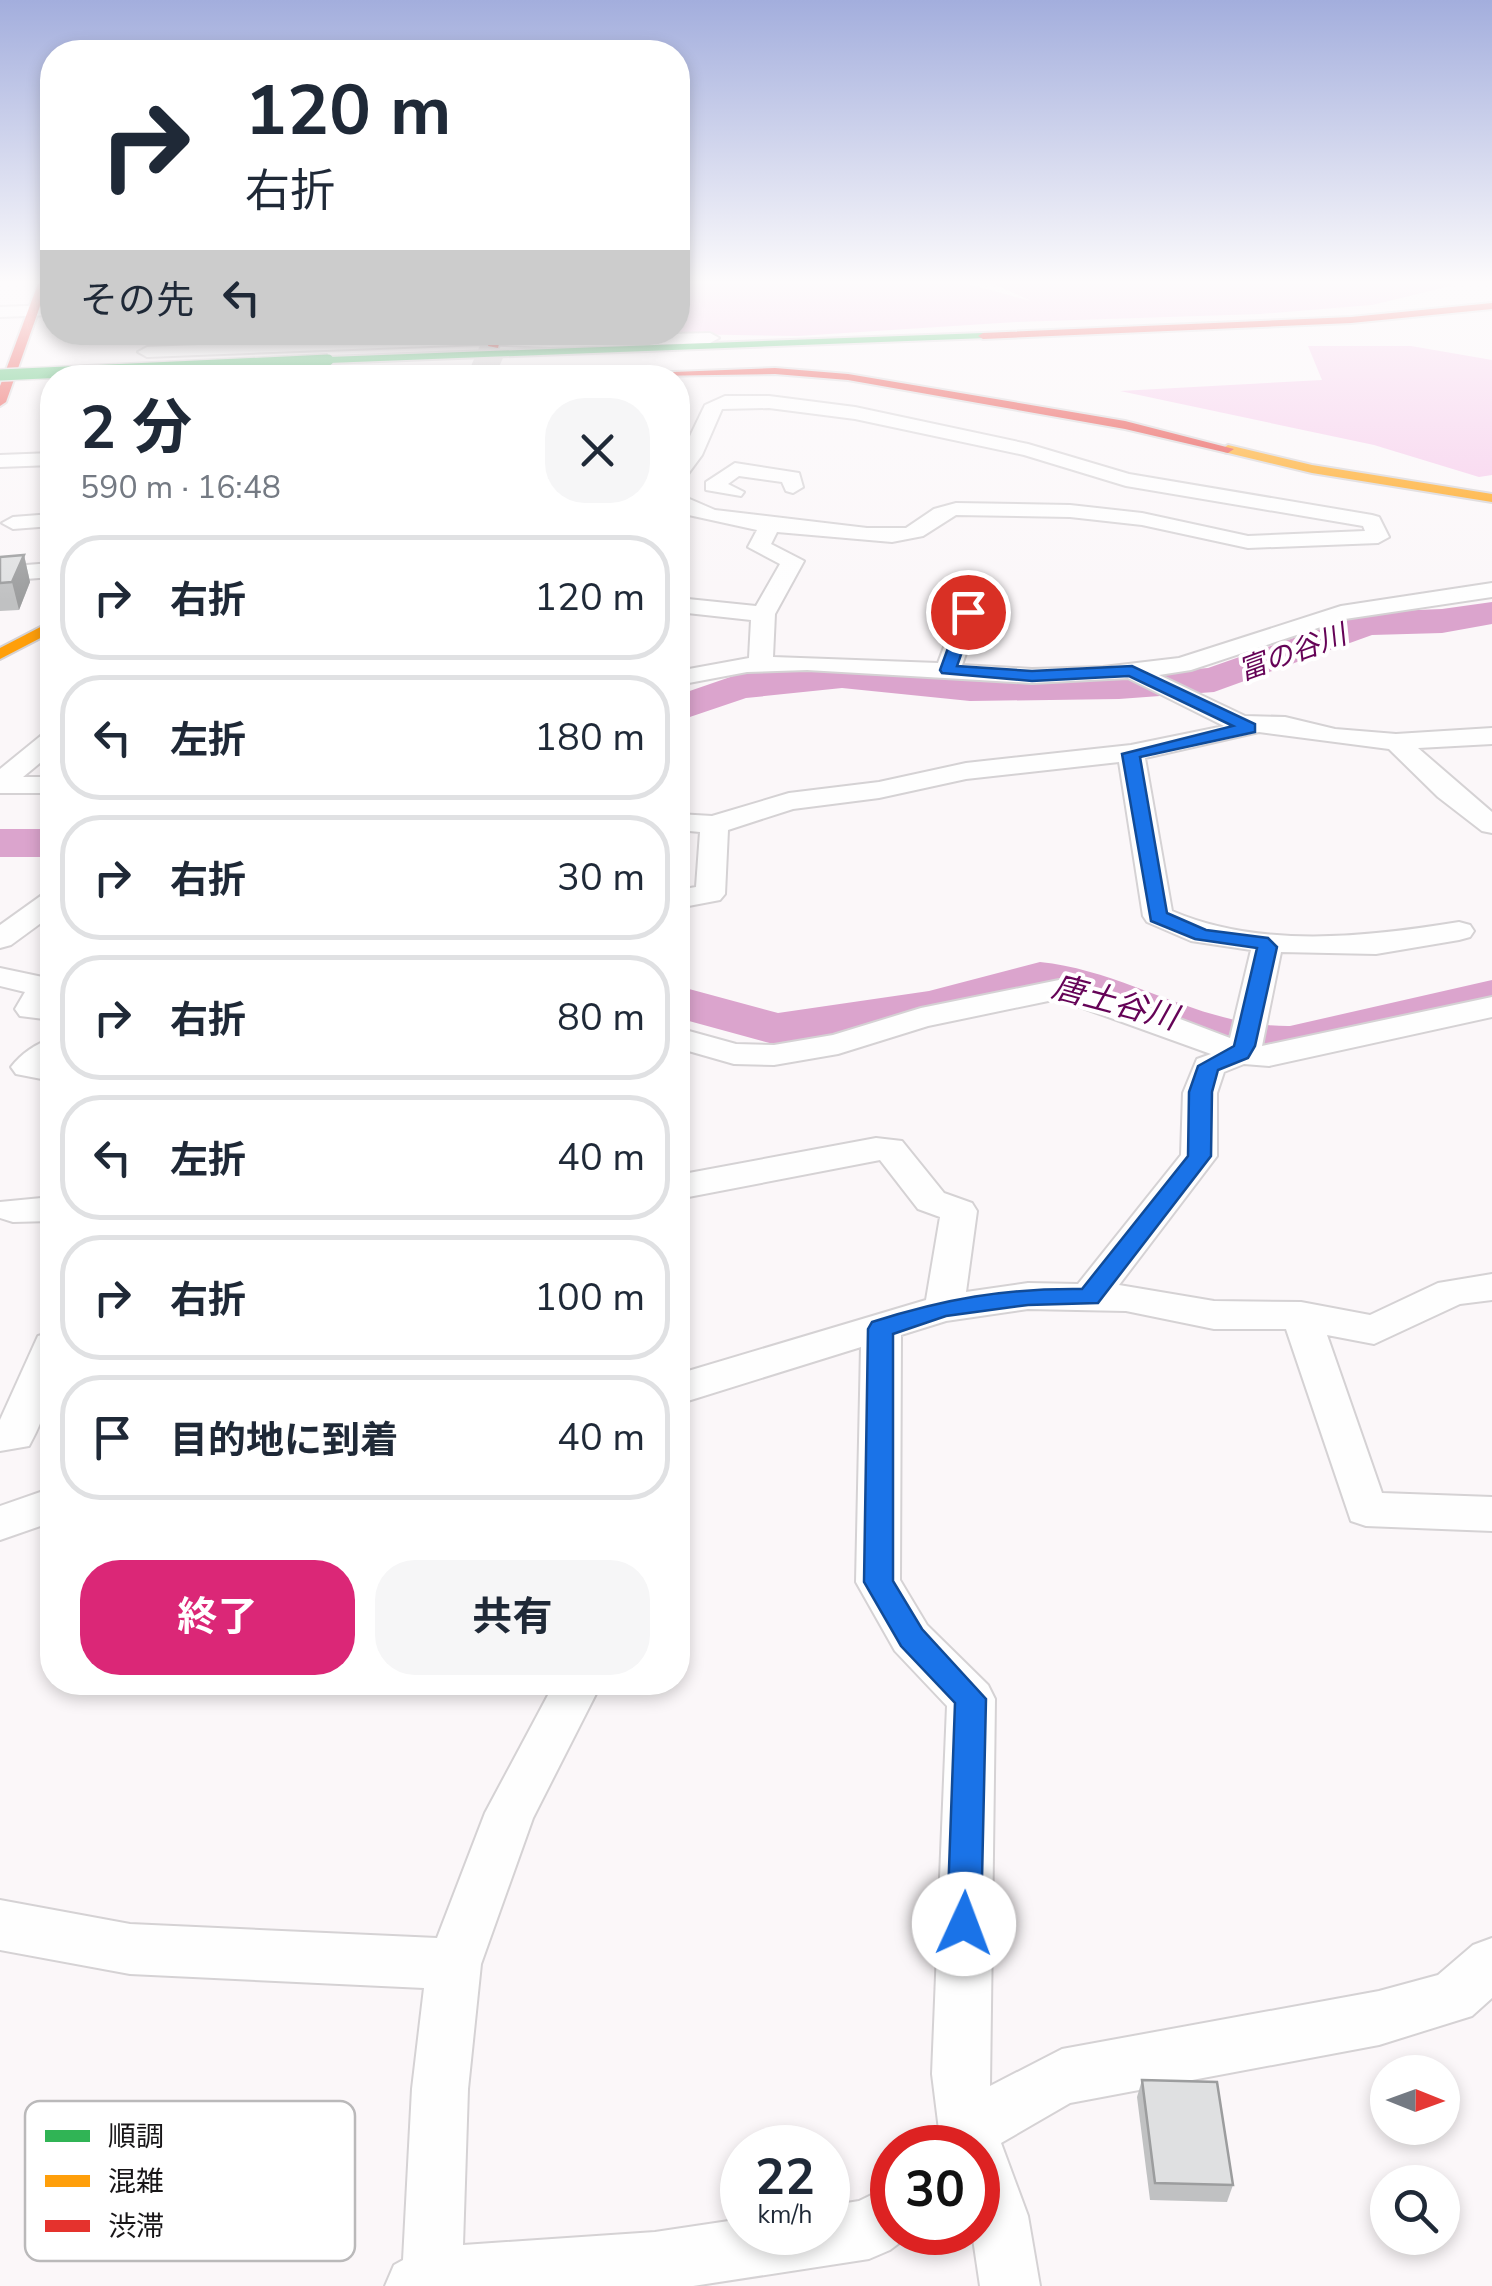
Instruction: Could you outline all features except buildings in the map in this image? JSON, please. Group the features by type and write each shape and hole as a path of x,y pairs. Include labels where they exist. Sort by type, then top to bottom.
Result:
{"main road":[{"path":"912,388 1077,415 1312,469 1492,498"},
{"path":"0,654 40,632"}],"street":[{"path":"769,402 780,388"},
{"path":"690,454 714,405 769,402 953,432 1126,480 1372,521 1378,537 1248,542 1142,519 1070,511 939,512 911,534 859,534 716,517 690,509"},
{"path":"690,426 706,427"},
{"path":"0,461 40,459"},
{"path":"690,480 702,472 731,483 734,469 792,477 793,487"},
{"path":"13,522 40,521"},
{"path":"761,664 763,614 793,561 759,547 771,522"},
{"path":"0,574 40,571"},
{"path":"948,670 978,582"},
{"path":"690,676 761,664 807,663 1032,676 1133,671 1182,665 1341,613 1492,590"},
{"path":"690,606 763,614"},
{"path":"690,823 714,824 789,801 879,790 966,771 1130,754 1249,728 1133,671"},
{"path":"1244,724 1285,725 1335,736 1396,742 1492,736"},
{"path":"1396,742 1448,791 1492,825"},
{"path":"0,784 40,750"},
{"path":"1130,754 1158,916 1202,935 1261,942 1376,945 1459,932"},
{"path":"0,784 40,784"},
{"path":"690,897 710,894 714,824"},
{"path":"0,939 40,911"},
{"path":"1089,1297 1199,1156 1200,1092 1209,1066 1245,1044 1267,947 1261,942"},
{"path":"0,976 40,985"},
{"path":"690,1041 734,1054 774,1055 838,1044 921,1018 1059,989 1245,1044 1270,1056 1492,1007"},
{"path":"40,993 30,1009 40,1009"},
{"path":"40,1058 28,1068 40,1070"},
{"path":"690,1186 890,1149 931,1201 959,1211 944,1308"},
{"path":"13,1210 40,1209"},
{"path":"690,1384 944,1308 1028,1296 1126,1298 1214,1315 1301,1316 1374,1330 1452,1292 1492,1287"},
{"path":"1301,1316 1366,1509 1492,1514"},
{"path":"880,1329 878,1582 912,1638 971,1699 960,2074 967,2125"},
{"path":"0,1436 14,1435 40,1374"},
{"path":"0,1523 40,1508"},
{"path":"573,1695 510,1813 454,1964 440,2089 426,2283 656,2262 870,2228"},
{"path":"0,1925 130,1949 454,1964"},
{"path":"998,2125 1062,2077 1378,2018 1453,1997 1492,1963"},
{"path":"1000,2222 1010,2286"}],"shaded area":[{"path":"1492,388 1492,475 1479,477 1374,445 1120,391"}],"waterway":[{"name":"富の谷川","path":"690,704 739,686 842,676 970,689 1119,687 1214,680 1367,624 1442,621 1492,613"},
{"name":"富の谷川","path":"0,843 40,843"},
{"name":"唐土谷川","path":"690,1005 777,1029 932,1006 1040,977 1076,981 1208,1033 1262,1042 1290,1042 1492,996"}],"traffic: slow":[{"path":"1228,449 1312,469 1492,498"},
{"path":"0,654 40,632"}],"traffic: jam":[{"path":"0,402 5,388"},
{"path":"910,388 1125,425 1228,449"}],"route":[{"path":"964,1924 971,1699 912,1638 878,1582 880,1329 944,1308 1028,1296 1089,1297 1199,1156 1200,1092 1209,1066 1240,1054 1245,1046 1267,947 1261,942 1202,935 1158,916 1130,754 1249,728 1132,671 1032,676 948,670 968,612"}]}
